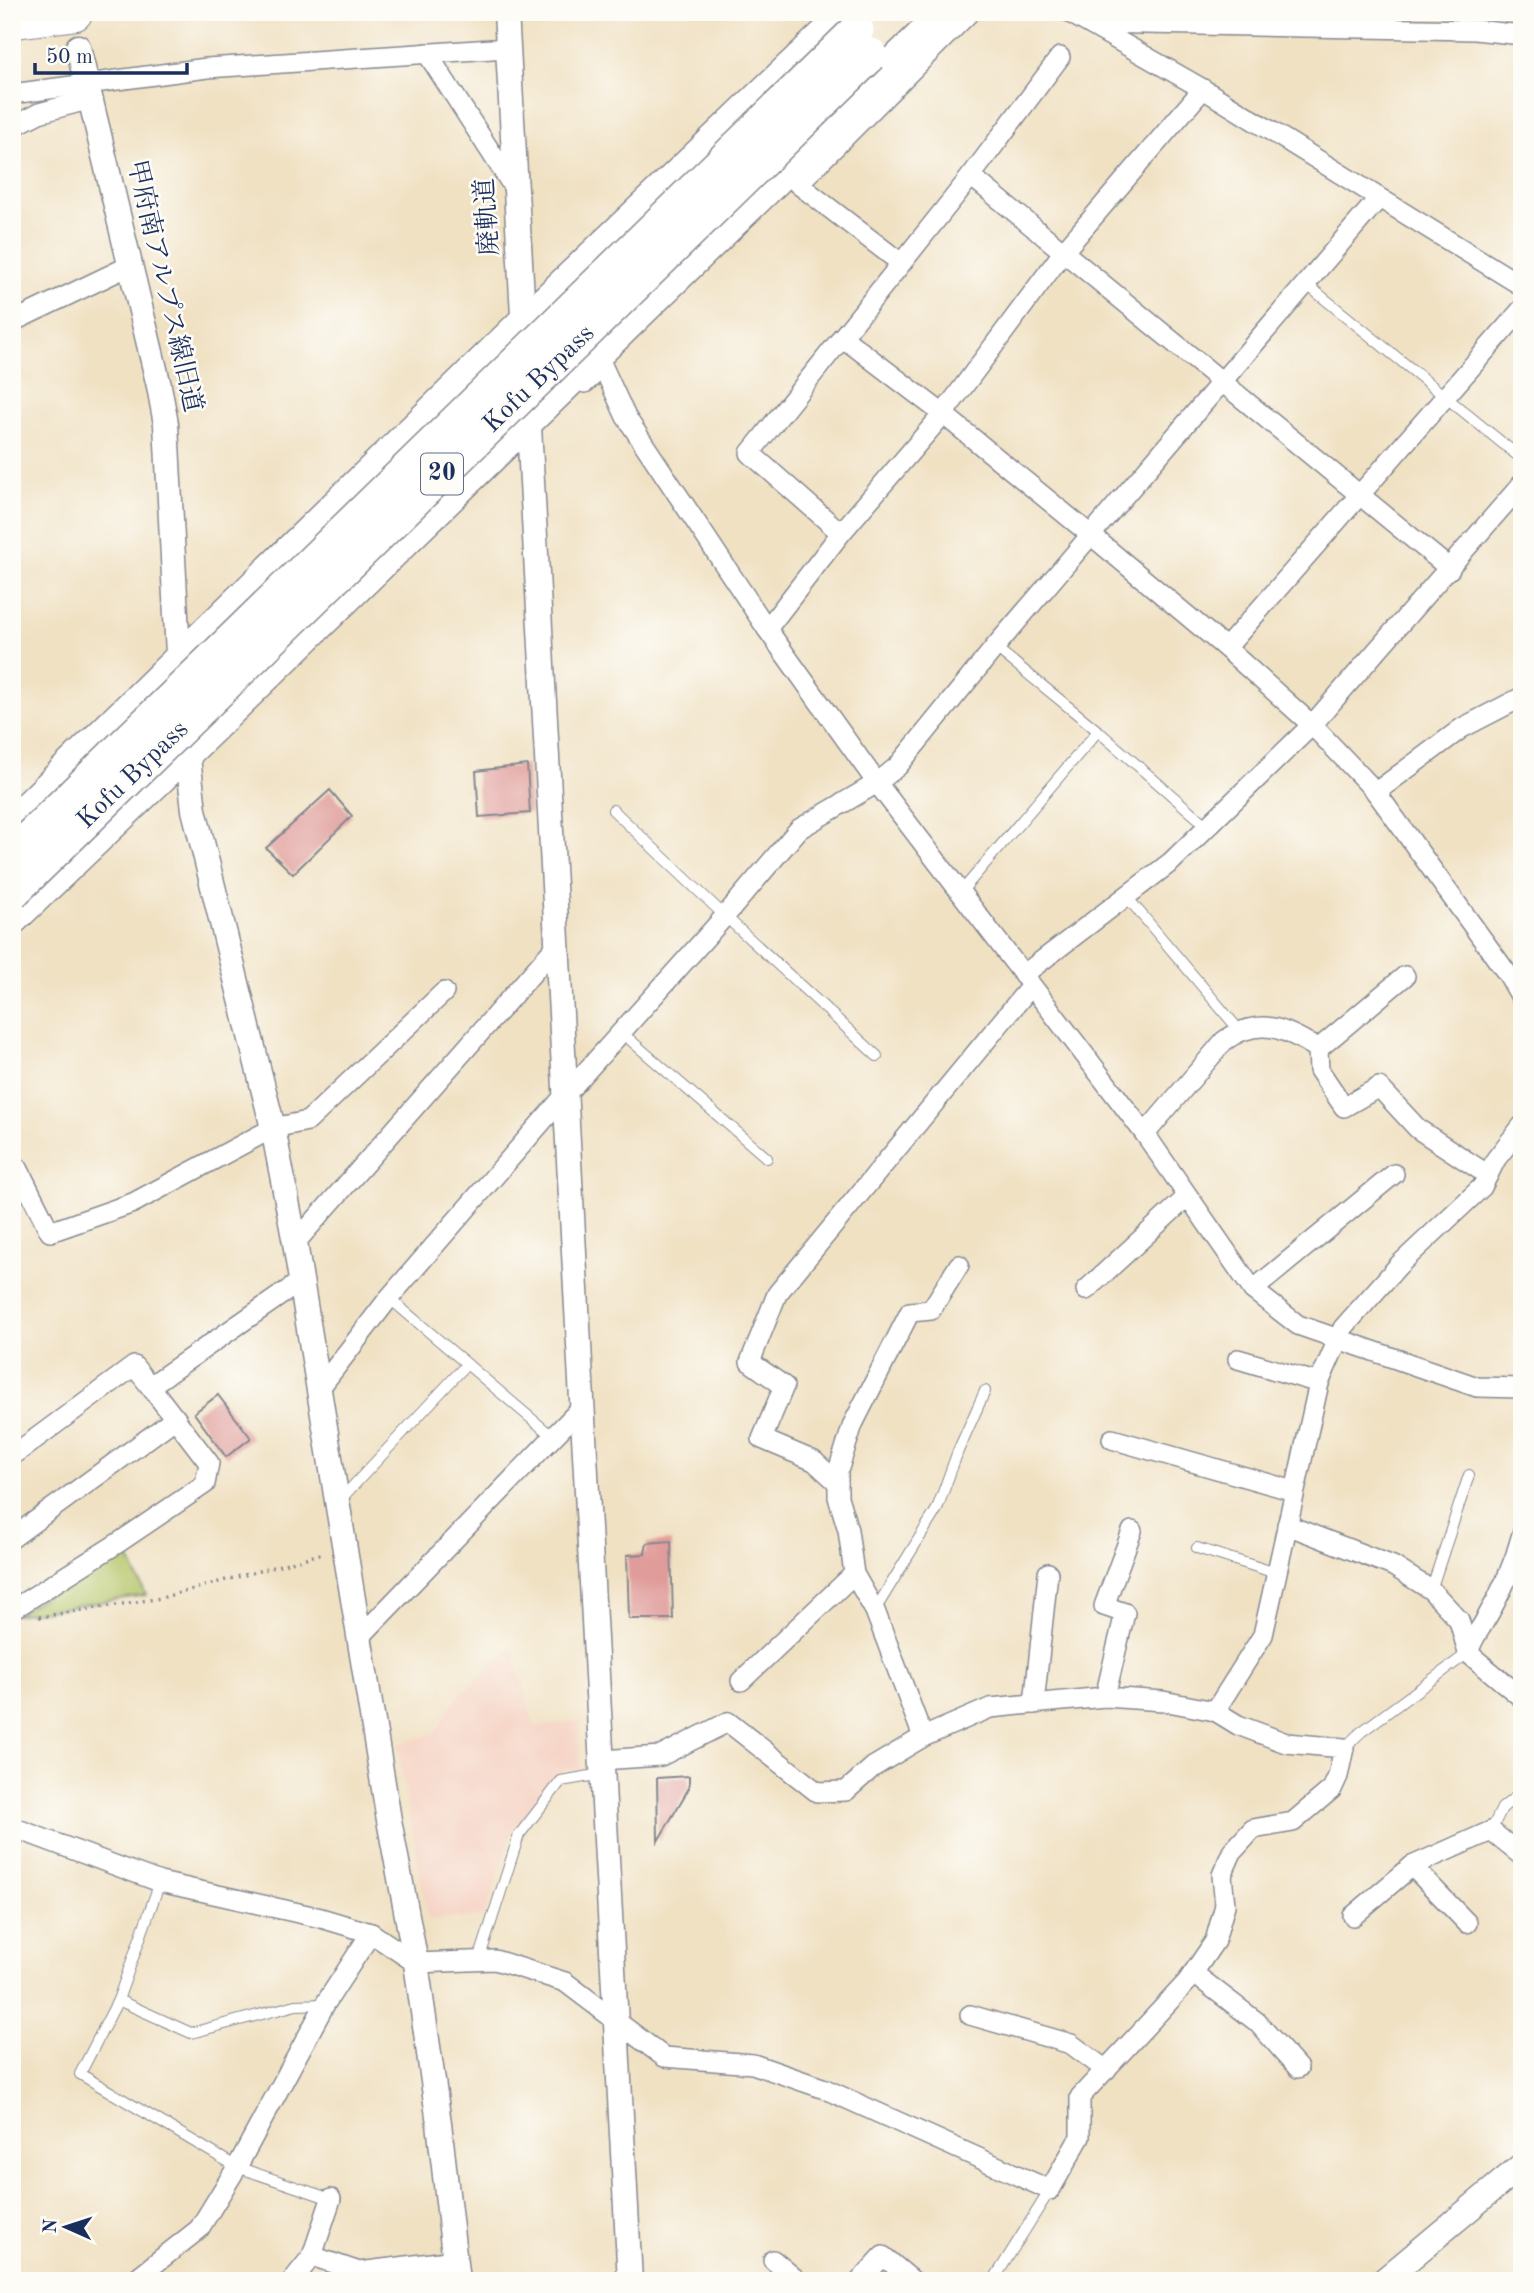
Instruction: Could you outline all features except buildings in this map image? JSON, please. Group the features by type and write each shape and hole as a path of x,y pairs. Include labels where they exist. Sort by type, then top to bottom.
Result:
{"highway":[{"name":"Kofu Bypass","path":"12,854 863,27 916,12"},
{"path":"12,918 528,425 932,27 944,12"},
{"path":"12,20 76,30"},
{"name":"Kofu Bypass","path":"12,893 863,27"},
{"path":"12,824 524,323 863,27"}],"street":[{"name":"廃軌道","path":"506,12 630,2281"},
{"path":"901,263 798,184 970,12"},
{"path":"1068,12 1203,89 1522,286"},
{"path":"1475,30 1485,12"},
{"path":"1087,23 1475,30 1522,35"},
{"name":"甲府南アルプス線旧道","path":"76,30 166,424 177,660 194,810 273,1128 295,1243 389,1820 416,1963 439,2123 456,2270"},
{"path":"12,94 89,91 207,68 507,48"},
{"path":"427,53 516,191"},
{"path":"841,533 750,453 971,176 1060,57"},
{"path":"766,629 841,533 943,414 1063,251 1203,89"},
{"path":"12,127 89,91"},
{"path":"971,176 1450,569"},
{"path":"319,1389 389,1298 799,829 877,783 898,766 995,647 1379,198"},
{"path":"12,322 131,265"},
{"path":"1226,648 1522,309"},
{"path":"842,337 943,414 1092,536 1226,648 1312,725 1376,792 1509,976 1522,999"},
{"path":"528,425 603,367 626,417 766,629 877,783 1146,1134 1253,1290 1298,1325 1478,1387 1522,1388"},
{"path":"838,1483 814,1461 762,1439 784,1386 750,1362 777,1294 1027,980 1126,896 1171,862 1312,725 1522,484"},
{"path":"1376,792 1462,728 1522,696"},
{"path":"295,1243 558,944"},
{"path":"1318,1049 1405,976"},
{"path":"12,1171 18,1168 50,1232 134,1203 273,1128 308,1121 444,992"},
{"path":"1146,1134 1224,1041 1239,1030 1262,1026 1278,1028 1318,1049"},
{"path":"1318,1049 1320,1070 1344,1107 1380,1087 1418,1129 1488,1175"},
{"path":"1214,1710 1263,1635 1318,1383 1343,1328 1399,1265 1482,1187 1496,1159 1522,1126"},
{"path":"1253,1290 1394,1174"},
{"path":"1086,1290 1187,1197"},
{"path":"923,1737 875,1611 854,1574 848,1530 838,1497 838,1471 853,1424 910,1312 931,1310 959,1265"},
{"path":"150,1386 301,1282"},
{"path":"1238,1359 1318,1383"},
{"path":"12,1456 134,1366 209,1463 205,1484 20,1606"},
{"path":"360,1637 583,1405"},
{"path":"12,1538 176,1418"},
{"path":"1112,1439 1294,1492"},
{"path":"1287,1525 1393,1566 1431,1590 1459,1619 1468,1653 1522,1698"},
{"path":"1105,1697 1125,1613 1104,1606 1132,1531"},
{"path":"1468,1653 1472,1637 1482,1626 1516,1560 1522,1534"},
{"path":"1034,1704 1048,1573"},
{"path":"741,1681 854,1574"},
{"path":"12,1827 160,1882 321,1918 371,1933 416,1963 495,1959 565,1982 616,2018 664,2057 752,2064 825,2089 1050,2190 1080,2137 1080,2097 1193,1973 1215,1941 1224,1905 1222,1875 1232,1852 1253,1829 1293,1822 1332,1789 1338,1776 1344,1748 1286,1743 1238,1725 1214,1710 1163,1701 1105,1697 990,1708 923,1737 873,1767 846,1791 817,1792 728,1722 661,1756 602,1767"},
{"path":"1353,1916 1412,1866 1490,1831 1522,1856"},
{"path":"1412,1866 1466,1923"},
{"path":"133,2281 199,2229 237,2167 325,2004 371,1933"},
{"path":"1193,1973 1257,2022 1298,2068"},
{"path":"970,2015 1071,2043 1105,2070"},
{"path":"1382,2281 1522,2165"},
{"path":"292,2281 312,2256 331,2199"},
{"path":"312,2256 358,2276 456,2270"},
{"path":"860,2281 883,2256 913,2281"},
{"path":"773,2260 798,2281"}],"lane":[{"path":"1305,282 1522,459"},
{"path":"995,647 1208,827"},
{"path":"961,892 1098,732"},
{"path":"613,810 877,1056"},
{"path":"1126,896 1239,1030"},
{"path":"621,1032 767,1158"},
{"path":"389,1298 553,1437"},
{"path":"337,1503 467,1364"},
{"path":"875,1611 937,1509 958,1451 985,1391"},
{"path":"1431,1590 1469,1475"},
{"path":"1197,1548 1276,1573"},
{"path":"1344,1748 1361,1732 1468,1653"},
{"path":"479,1960 519,1835 561,1782 602,1767"},
{"path":"1490,1831 1503,1808 1522,1792"},
{"path":"160,1882 118,2000 80,2074 237,2167 331,2199"},
{"path":"118,2000 191,2033 296,2005 325,2004"},
{"path":"993,2281 1050,2190"}],"path":[{"path":"20,1606 160,1598 345,1548"}],"shaded area":[{"path":"512,1647 535,1727 579,1721 580,1770 565,1770 548,1785 513,1830 484,1917 428,1919 397,1745 436,1732 455,1700"}],"green space":[{"path":"124,1548 146,1595 15,1615"}]}
